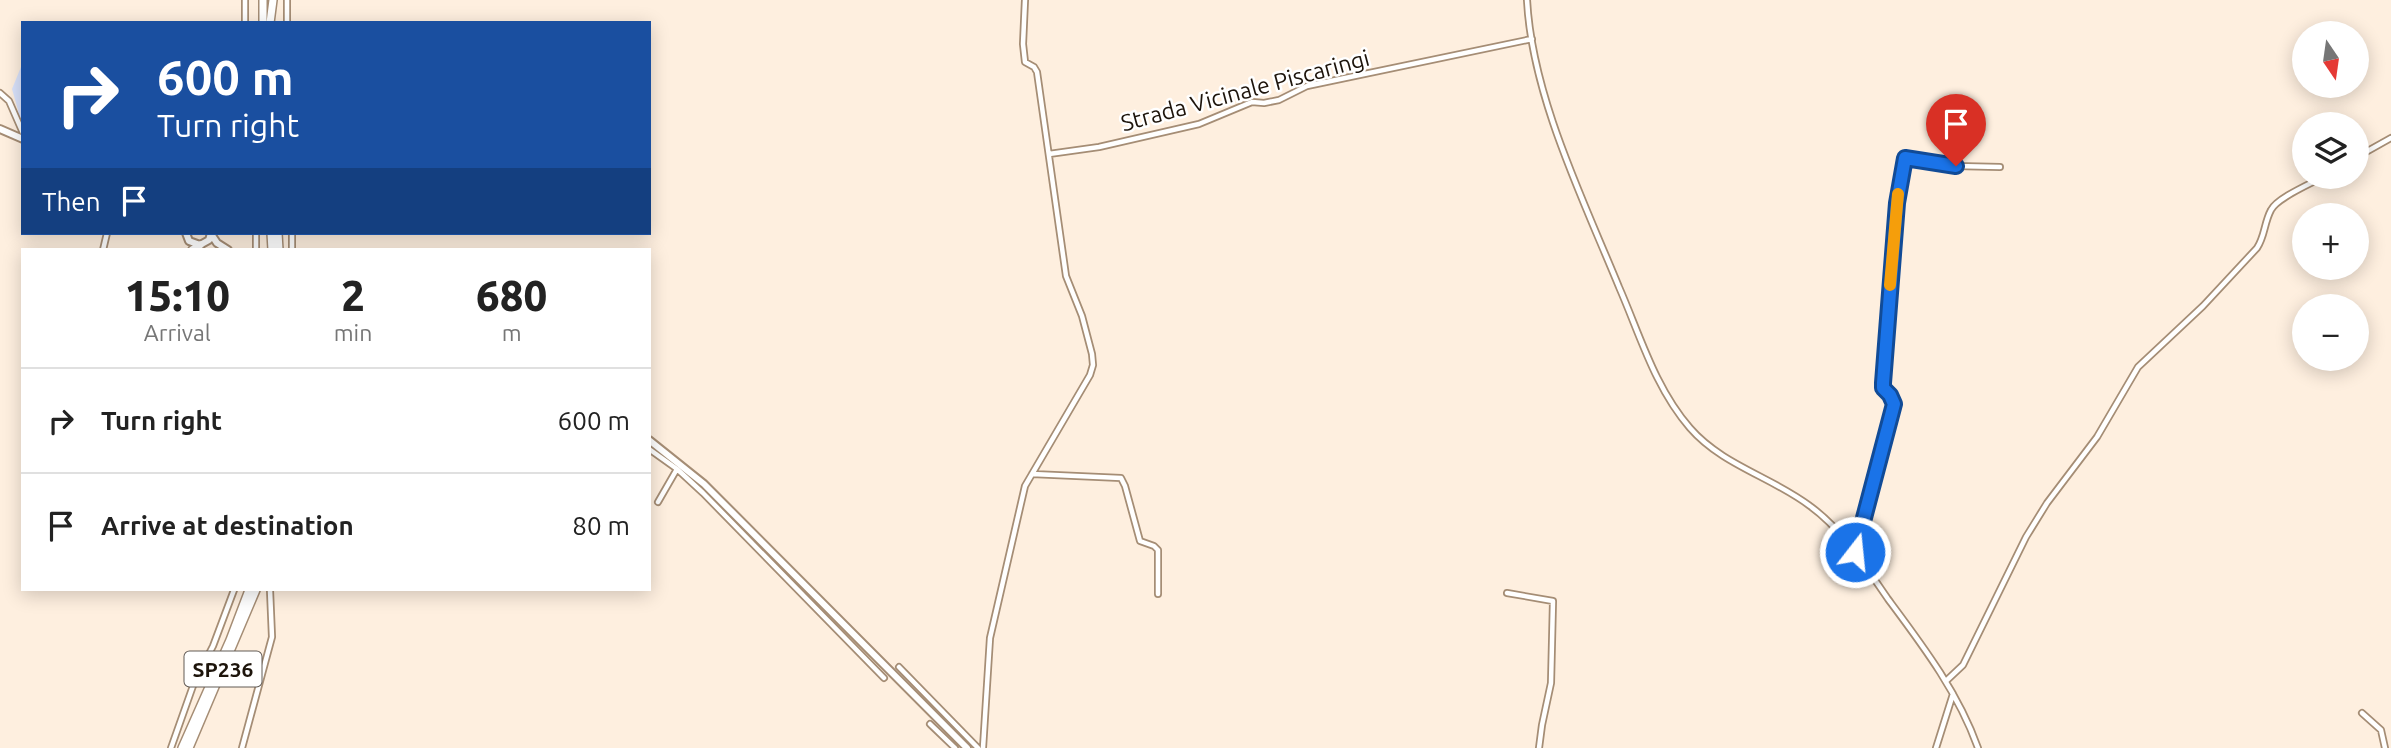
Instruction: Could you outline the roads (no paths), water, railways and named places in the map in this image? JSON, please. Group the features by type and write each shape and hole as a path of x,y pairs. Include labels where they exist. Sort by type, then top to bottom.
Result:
{"highway":[{"path":"263,0 263,21"},
{"path":"270,21 271,0"},
{"path":"195,248 203,244"},
{"name":"SP236","path":"182,748 249,591"},
{"name":"SP236","path":"189,748 256,591"}],"main road":[{"path":"0,129 21,138"},
{"path":"203,244 210,235"},
{"path":"212,235 217,243 225,248"},
{"path":"187,237 203,244 217,243"},
{"path":"651,442 704,484 828,615 965,747"}],"street":[{"path":"245,0 246,21"},
{"path":"286,0 287,21"},
{"path":"983,748 990,638 995,608 1028,480 1090,375 1093,365 1085,323 1068,283 1037,72 1024,58 1025,0"},
{"path":"1527,0 1540,76 1572,174 1659,385 1691,429 1712,448 1807,503 1832,524 1947,681 1968,719 1978,748"},
{"name":"Strada Vicinale Piscaringi","path":"1049,153 1099,147 1199,124 1252,102 1279,100 1307,86 1532,39"},
{"path":"0,93 9,101 14,116 16,126 10,133"},
{"path":"14,116 21,129"},
{"path":"2369,150 2391,138"},
{"path":"1855,552 1894,404 1883,388 1883,383 1897,203 1905,158 1956,166 2000,167"},
{"path":"1947,681 1966,659 2026,537 2046,503 2089,449 2142,362 2203,306 2257,247 2274,205 2302,189"},
{"path":"651,450 677,469 703,493 828,615 884,678"},
{"path":"658,502 677,469"},
{"path":"1032,474 1121,478 1140,541 1158,550 1158,594"},
{"path":"171,748 194,683 213,646 234,591"},
{"path":"242,748 272,637 270,591"},
{"path":"1507,593 1553,601 1551,683 1539,748"},
{"path":"900,667 978,748"},
{"path":"1936,748 1953,693"},
{"path":"2362,713 2381,730 2385,748"},
{"path":"930,724 955,748"}]}
